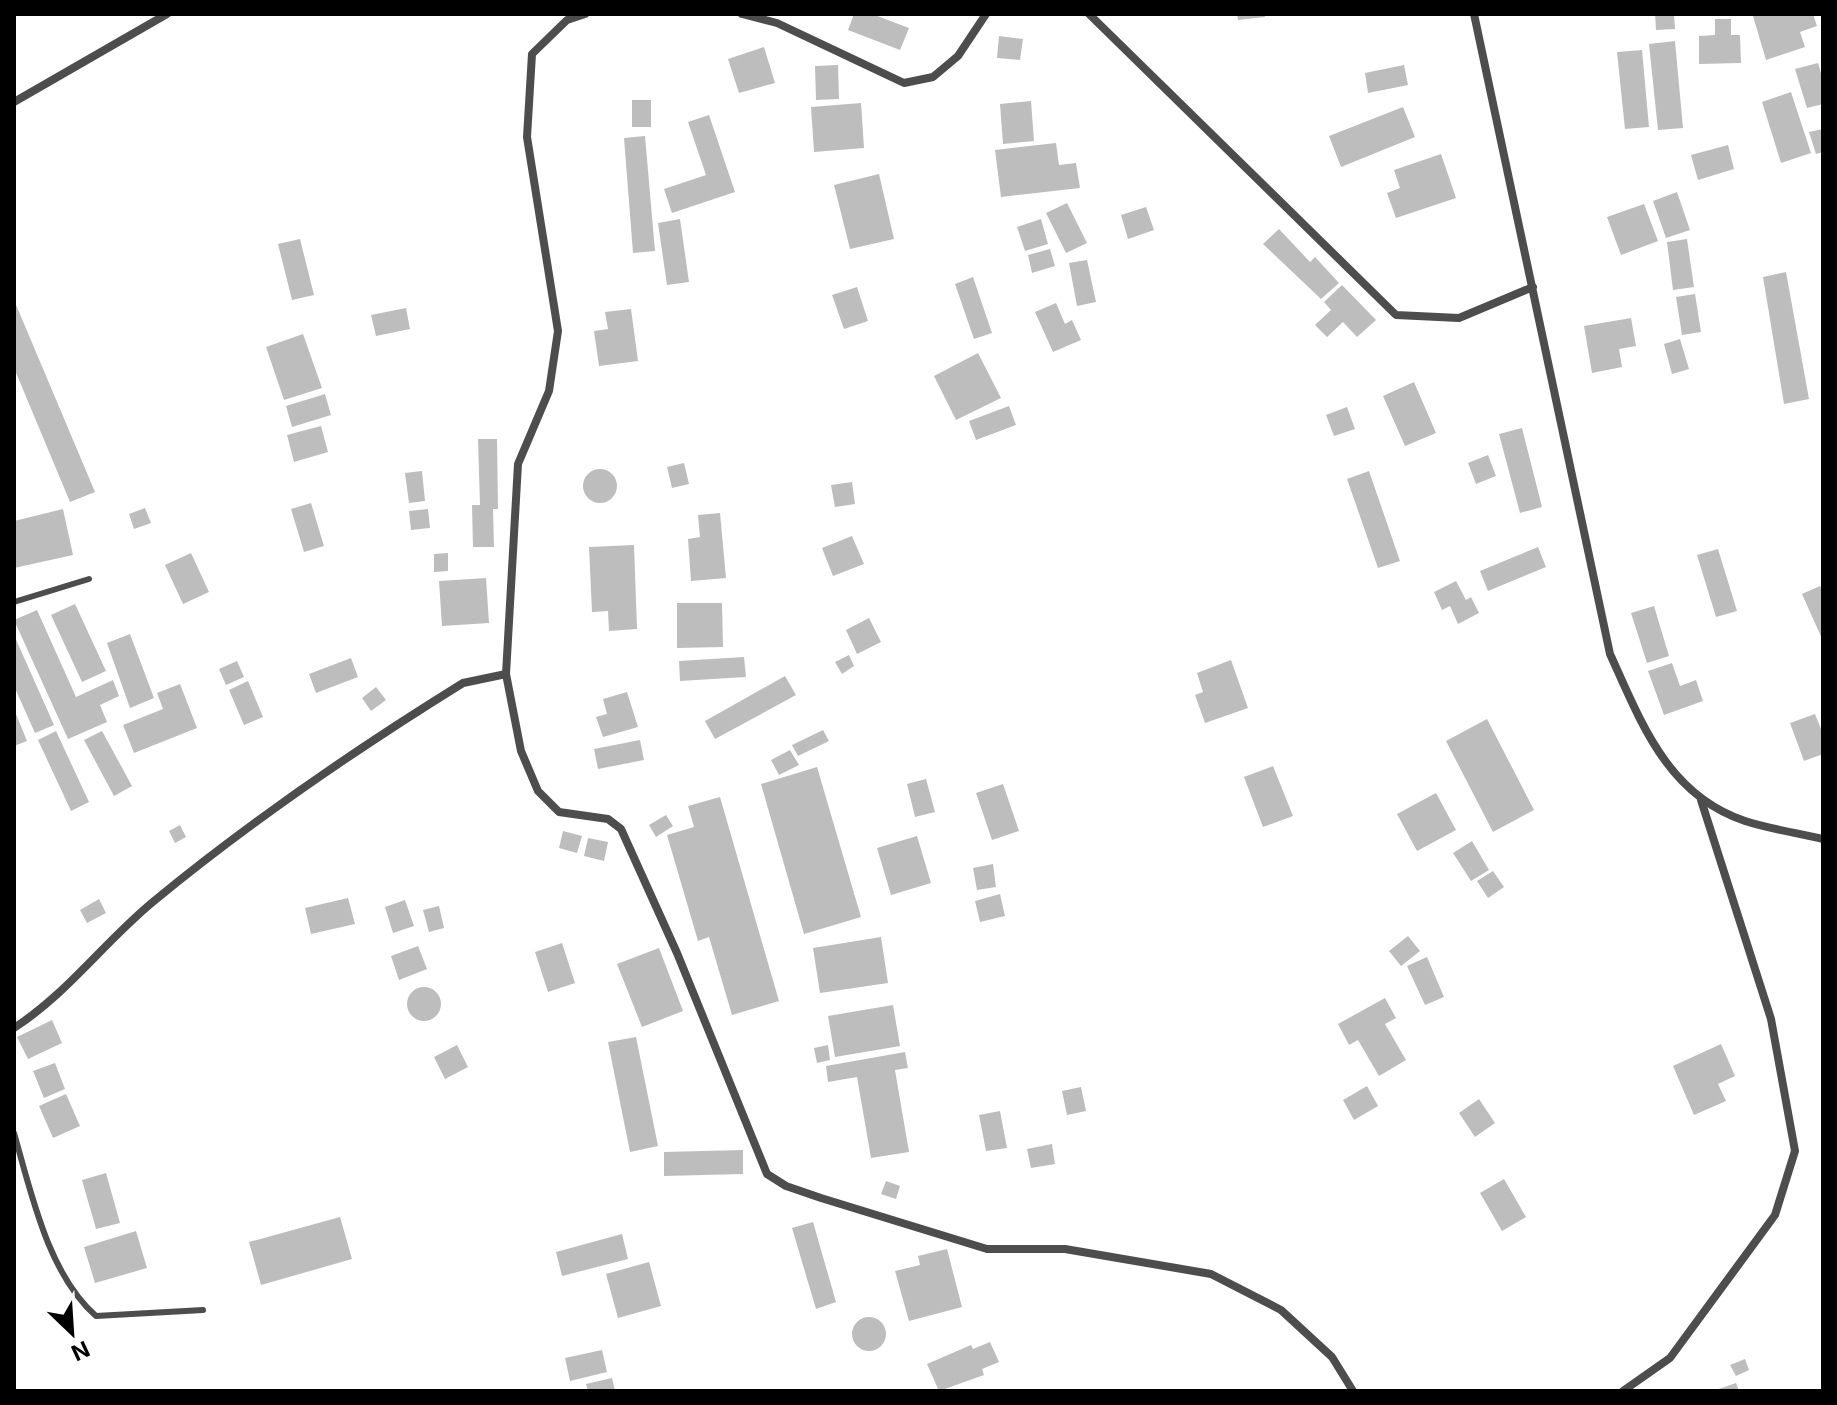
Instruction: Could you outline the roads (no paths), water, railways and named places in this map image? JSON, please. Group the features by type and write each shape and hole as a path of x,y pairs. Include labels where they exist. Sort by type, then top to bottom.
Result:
{"street":[{"path":"14,102 167,14"},
{"path":"585,14 567,20 532,54 527,137 558,331 549,391 518,464 506,674 521,751 538,791 559,812 608,819 621,829 677,953 767,1174 786,1186 821,1198 987,1249 1065,1249 1211,1274 1281,1310 1332,1357 1353,1391"},
{"path":"742,14 777,23 904,83 933,77 958,56 986,14"},
{"path":"1089,14 1396,315 1459,318 1533,287"},
{"path":"1474,14 1610,654 1653,748 1701,800 1743,821 1823,839"},
{"path":"14,1028 48,1006 149,905 238,832 463,683 506,674"},
{"path":"1623,1391 1670,1358 1775,1215 1795,1151 1771,1019 1701,800"}],"lane":[{"path":"14,602 89,579"},
{"path":"14,1133 41,1227 80,1302 96,1316 203,1310"}]}
